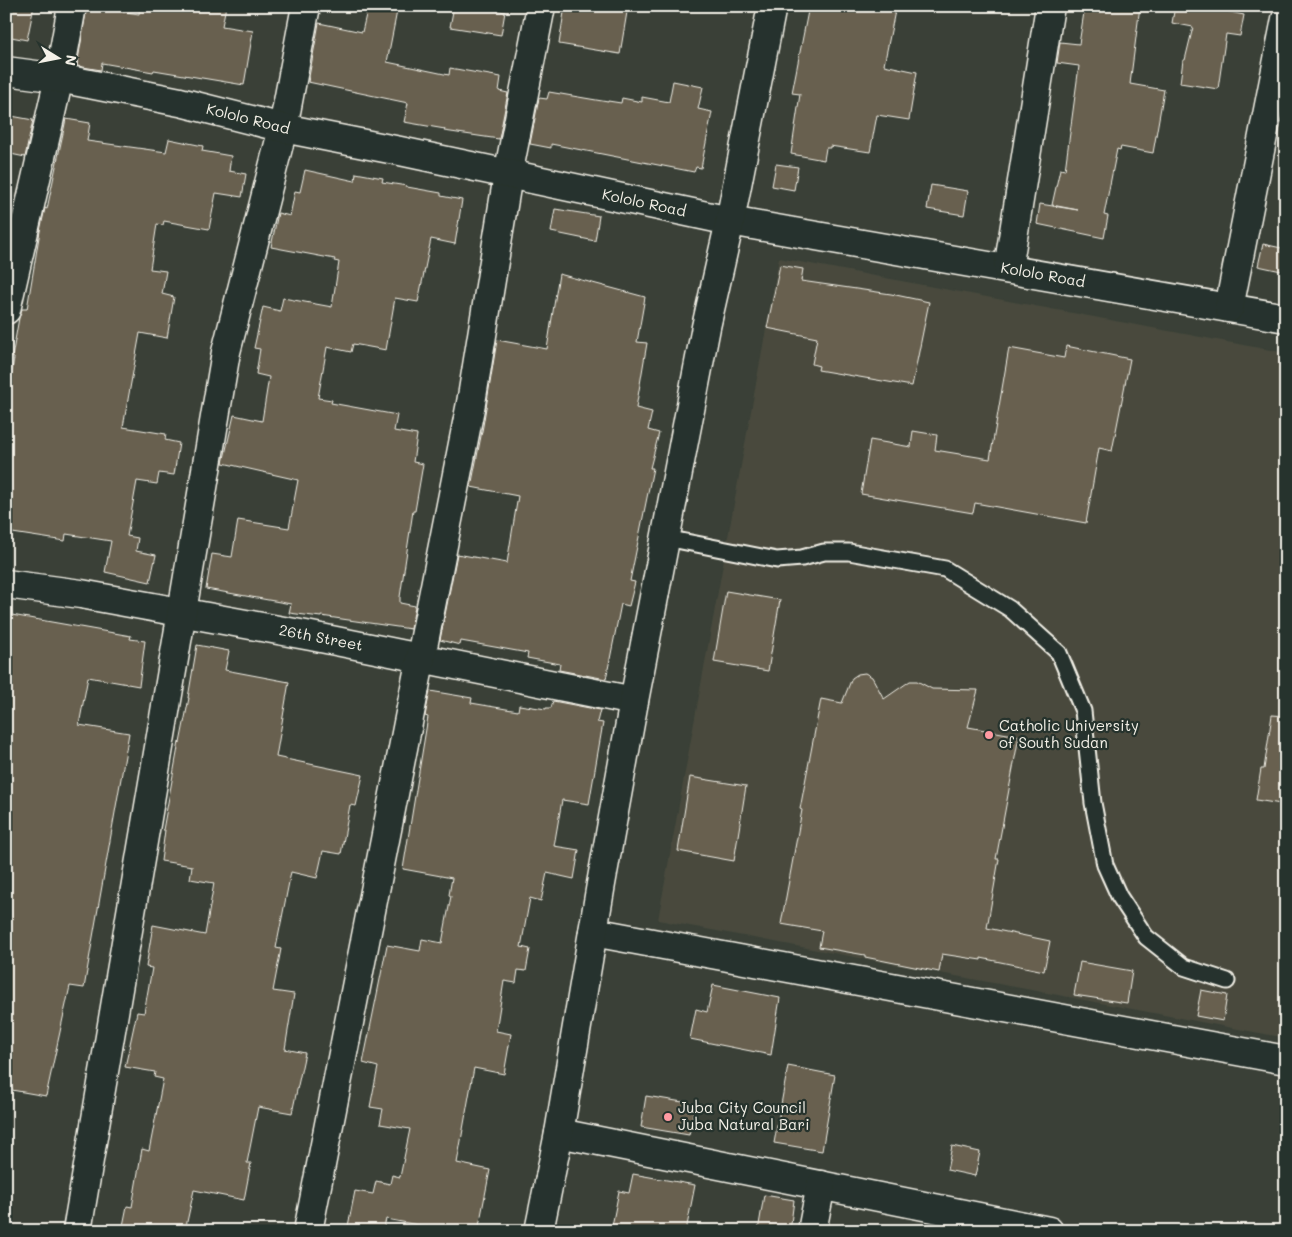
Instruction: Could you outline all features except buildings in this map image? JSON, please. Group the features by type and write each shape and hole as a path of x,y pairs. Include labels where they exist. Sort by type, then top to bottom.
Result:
{"street":[{"path":"6,310 59,78 72,6"},
{"path":"77,1231 180,612 226,352 283,128 306,6"},
{"path":"308,1231 471,402 508,175 541,6"},
{"path":"540,1231 559,1133 634,701 706,327 730,221 772,6"},
{"path":"1008,269 1050,6"},
{"path":"1229,308 1286,19"},
{"name":"Kololo Road","path":"6,71 59,78 180,102 283,128 730,221 1286,318"},
{"name":"26th Street","path":"6,584 81,594 311,636 634,701"},
{"path":"593,932 1286,1060"},
{"path":"559,1133 1048,1231"},
{"path":"812,1231 821,1186"}],"lane":[{"path":"666,538 777,560 802,558 824,552 849,552 945,569 1010,609 1059,653 1083,711 1093,803 1103,856 1119,896 1146,937 1161,949 1184,967 1227,981"}],"shaded area":[{"name":"Catholic University of South Sudan","path":"779,258 1286,353 1286,1015 1281,1037 658,920"}],"place":[{"name":"Catholic University of South Sudan","path":"989,735"},
{"name":"Juba City Council Juba Natural Bari","path":"668,1117"}]}
